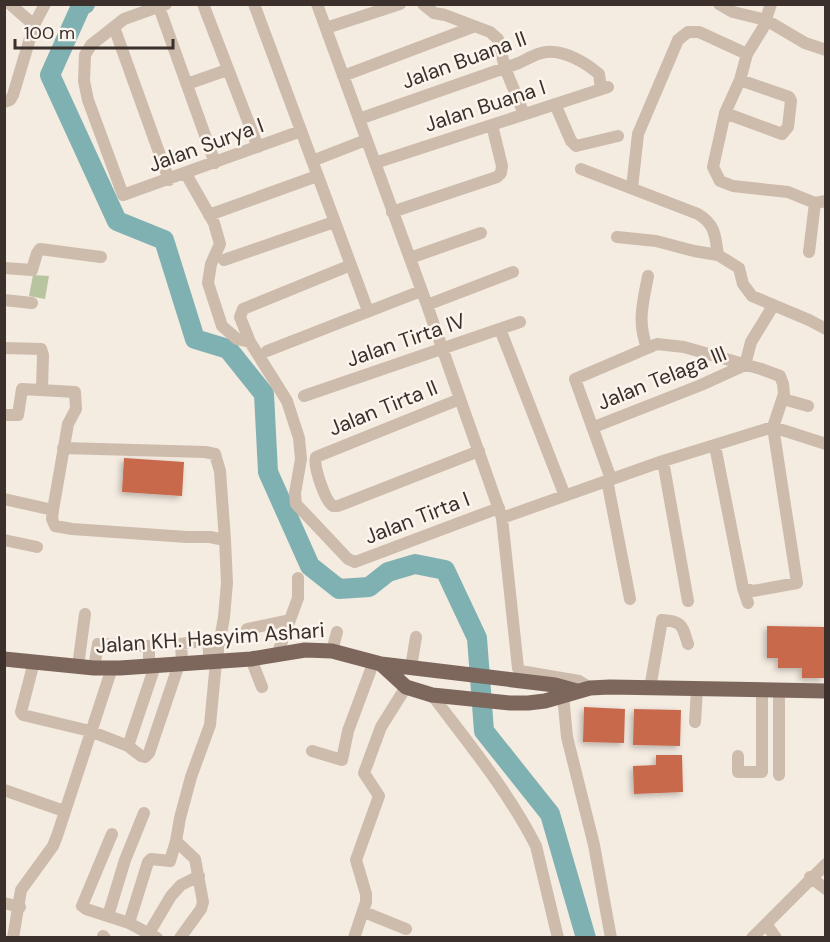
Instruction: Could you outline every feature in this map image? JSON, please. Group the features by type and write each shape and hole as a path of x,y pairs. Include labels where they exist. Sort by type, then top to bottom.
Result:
{"main road":[{"name":"Jalan KH. Hasyim Ashari","path":"4,659 116,668 251,659 305,650 332,651 378,662 454,674 555,685 577,692"},
{"name":"Jalan KH. Hasyim Ashari","path":"378,662 406,687 432,695 510,703 545,701 577,692 650,688 825,691"}],"street":[{"path":"10,4 34,25"},
{"path":"4,102 10,100 13,95 34,25 45,4"},
{"path":"130,4 119,23 169,180"},
{"path":"203,4 258,147"},
{"path":"254,4 368,311"},
{"path":"317,4 500,513 518,668 520,671 579,681 567,737 592,834 611,938"},
{"path":"326,28 400,4"},
{"path":"423,4 434,13 490,32 498,39 505,68 524,114"},
{"path":"719,4 733,12 766,20 805,43 825,50"},
{"path":"771,4 766,20 747,54 740,80 725,113 713,167 720,182 733,186 788,192 820,202 809,252"},
{"path":"119,23 163,6 215,163"},
{"name":"Jalan Surya I","path":"119,23 91,45 85,55 84,81 88,100 121,193 125,195 169,180 301,131"},
{"path":"343,76 473,27"},
{"path":"632,188 638,134 678,40 688,32 699,32 747,54"},
{"name":"Jalan Buana II","path":"359,119 544,52 565,54 591,67 599,74 604,88"},
{"path":"187,84 227,70"},
{"path":"725,113 782,134 788,127 791,101 789,97 740,80"},
{"name":"Jalan Buana I","path":"375,163 604,88"},
{"path":"555,104 571,141 576,146 618,135"},
{"path":"392,212 497,177 502,166 492,125"},
{"path":"312,160 366,140"},
{"path":"581,170 709,220 715,232 718,255"},
{"path":"186,174 214,223 220,244 208,283 222,326 237,339 250,342"},
{"path":"209,215 317,176"},
{"path":"224,260 334,222"},
{"path":"410,258 481,233"},
{"path":"617,237 656,241 694,252 718,255 739,268 742,284 752,296 825,329"},
{"path":"4,268 32,270 40,249 101,257"},
{"path":"250,342 240,317 243,309 351,265"},
{"path":"427,305 513,273"},
{"path":"647,348 641,333 640,320 648,276"},
{"path":"267,351 421,291"},
{"path":"4,300 32,303"},
{"path":"745,365 751,342 773,306"},
{"name":"Jalan Tirta IV","path":"304,396 520,322"},
{"path":"500,329 565,496"},
{"name":"Jalan Tirta I","path":"250,342 287,401 299,438 301,459 295,493 296,504 348,559 355,562 500,513 565,496 663,461 773,427"},
{"path":"630,599 609,480 594,426 575,379 657,344 684,347 780,376 783,384 783,399 773,427 797,583 753,591 743,588"},
{"path":"4,348 41,349 44,355 42,389"},
{"name":"Jalan Telaga III","path":"594,426 701,385 745,365"},
{"path":"4,415 18,414 22,389 73,391 76,395 76,408 68,424 53,510 52,522 58,527 210,537 225,540"},
{"name":"Jalan Tirta II","path":"460,399 316,457 315,464 327,501 333,506 338,506 479,451"},
{"path":"783,399 808,406"},
{"path":"773,427 825,444"},
{"path":"715,446 743,588 748,603"},
{"path":"63,448 205,452 215,454 220,471 226,583 224,617 213,662 210,725 191,777 170,861 151,859 148,862 129,923"},
{"path":"663,461 688,600"},
{"path":"4,499 53,510"},
{"path":"4,540 37,547"},
{"path":"277,655 298,598 298,578"},
{"path":"78,666 85,614"},
{"path":"247,629 290,620"},
{"path":"650,688 662,620 676,621 682,625 688,644"},
{"path":"332,651 337,632"},
{"path":"411,667 416,637"},
{"path":"34,662 21,713 45,722 90,731 145,757 149,753 180,664 181,644 206,640 213,662"},
{"path":"94,668 96,644 149,646 152,666 128,747"},
{"path":"13,938 20,907 21,890 53,846 90,731 116,668 121,645"},
{"path":"251,659 262,687"},
{"path":"312,751 342,760 348,731 378,662"},
{"path":"354,938 364,912 366,894 356,860 379,796 364,773 381,727 406,687"},
{"path":"695,722 697,689"},
{"path":"738,756 738,772 762,772 762,690"},
{"path":"779,690 779,775"},
{"path":"432,695 490,770 536,846 558,938"},
{"path":"4,790 64,811"},
{"path":"108,916 125,860 144,813"},
{"path":"112,834 82,906 86,909 129,923 153,935 171,896 181,885 199,876"},
{"path":"176,841 195,859 203,895 201,909 180,938"},
{"path":"752,938 825,864"},
{"path":"810,877 825,890"},
{"path":"4,903 20,907"},
{"path":"364,912 406,929"},
{"path":"766,924 776,938"}],"green space":[{"path":"33,275 49,276 45,299 29,296"}],"building":[{"path":"124,458 184,462 182,496 122,492"},
{"path":"767,626 826,627 824,678 802,678 802,668 778,668 778,658 767,658"},
{"path":"584,707 625,709 624,743 583,742"},
{"path":"634,709 681,710 680,746 633,745"},
{"path":"656,755 682,755 683,792 634,794 633,766 656,765"}],"waterway":[{"path":"85,4 81,6 50,75 117,221 164,240 195,339 228,349 264,394 268,472 310,566 339,589 369,587 388,572 415,564 445,570 477,638 484,731 550,814 586,938"}]}
